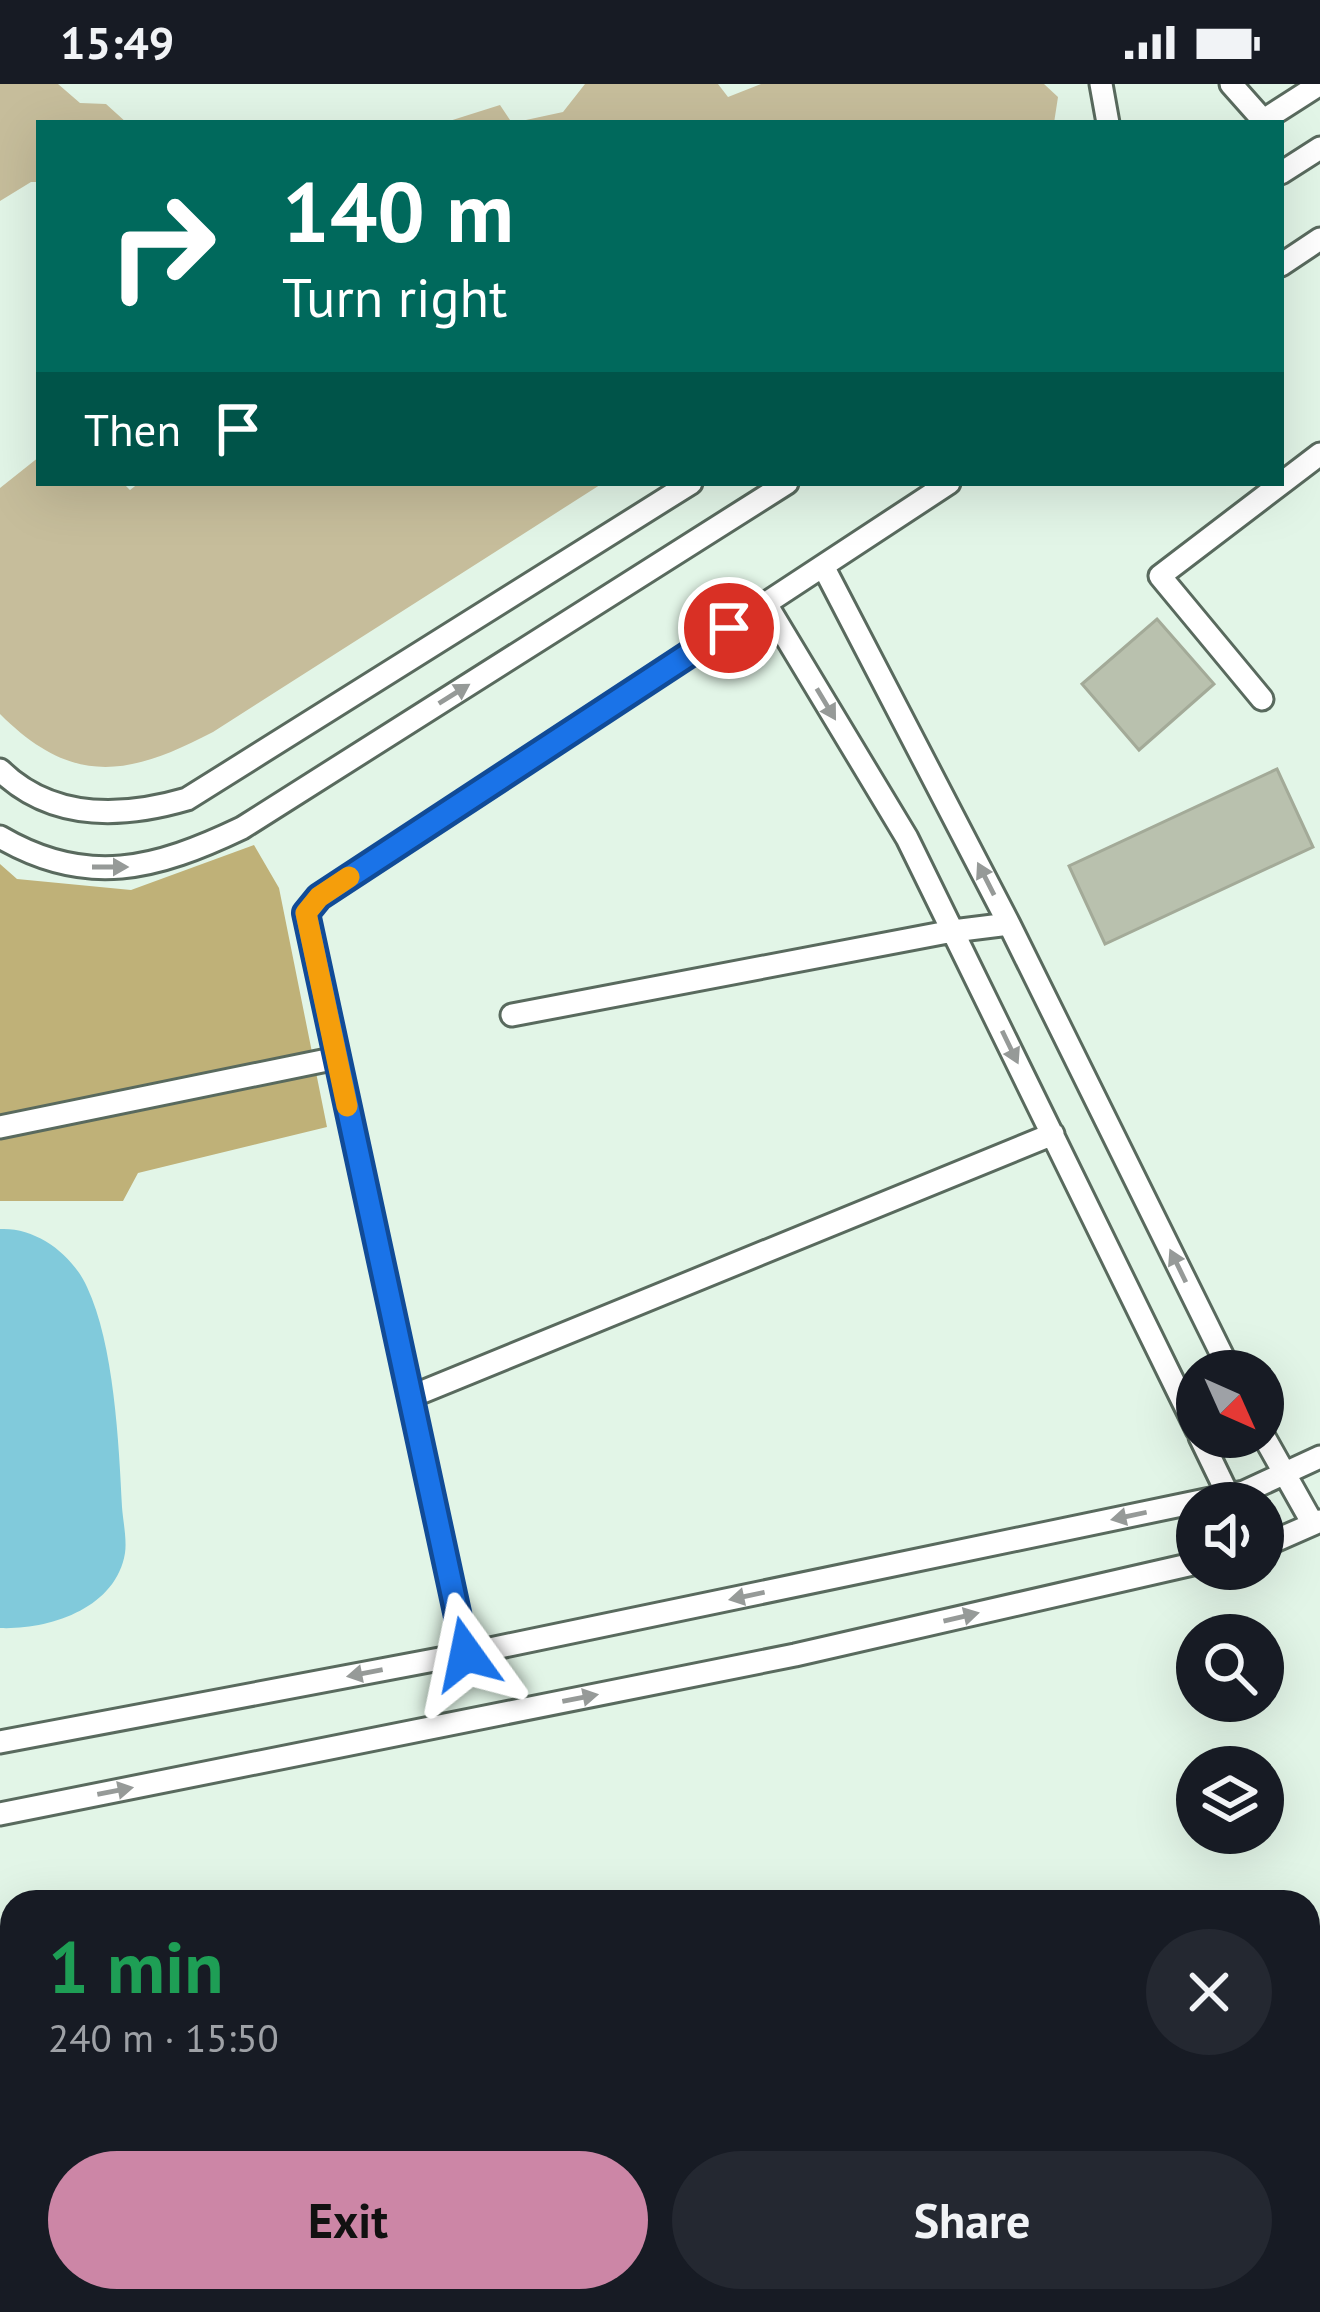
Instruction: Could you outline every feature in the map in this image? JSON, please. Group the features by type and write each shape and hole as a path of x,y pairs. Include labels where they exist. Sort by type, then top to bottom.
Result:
{"lane":[{"path":"1101,84 1107,120"},
{"path":"1231,84 1259,120"},
{"path":"1264,120 1320,84"},
{"path":"1284,170 1320,148"},
{"path":"1284,263 1320,239"},
{"path":"1284,481 1320,454"},
{"path":"0,770 58,806 93,812 126,814 187,799 686,486"},
{"path":"0,837 33,856 114,870 163,862 200,848 242,828 782,486"},
{"path":"466,1654 306,913 319,897 944,486"},
{"path":"1262,699 1160,576 1278,486"},
{"path":"823,566 1009,924 1220,1350"},
{"path":"766,604 907,838 1176,1387"},
{"path":"512,1015 1009,924"},
{"path":"0,1127 337,1058"},
{"path":"410,1397 1053,1134"},
{"path":"1269,1482 1320,1457"},
{"path":"1275,1458 1316,1522 1284,1536"},
{"path":"0,1742 466,1654 1176,1510"},
{"path":"0,1814 795,1654 1176,1568"}],"shaded area":[{"path":"0,84 58,84 80,103 106,104 124,120 36,120 36,182 0,201"},
{"path":"585,84 718,84 728,97 761,84 1044,84 1058,97 1054,120 526,120 563,112"},
{"path":"500,105 510,120 452,120"},
{"path":"36,459 36,486 126,486 130,490 135,486 598,486 213,732 155,758 102,767 52,754 0,714 0,488"},
{"path":"254,845 279,888 327,1127 138,1173 123,1201 0,1201 0,864 17,879 131,890"}],"water":[{"path":"0,1229 27,1233 51,1245 87,1287 109,1365 126,1542 119,1572 94,1602 58,1620 19,1628 0,1628"}],"building":[{"path":"1157,619 1214,684 1139,750 1082,684"},
{"path":"1277,769 1313,847 1105,944 1069,866"}],"slow traffic":[{"path":"347,1106 306,913 319,897 349,877"}],"route":[{"path":"466,1654 306,913 319,897 729,628"}]}
